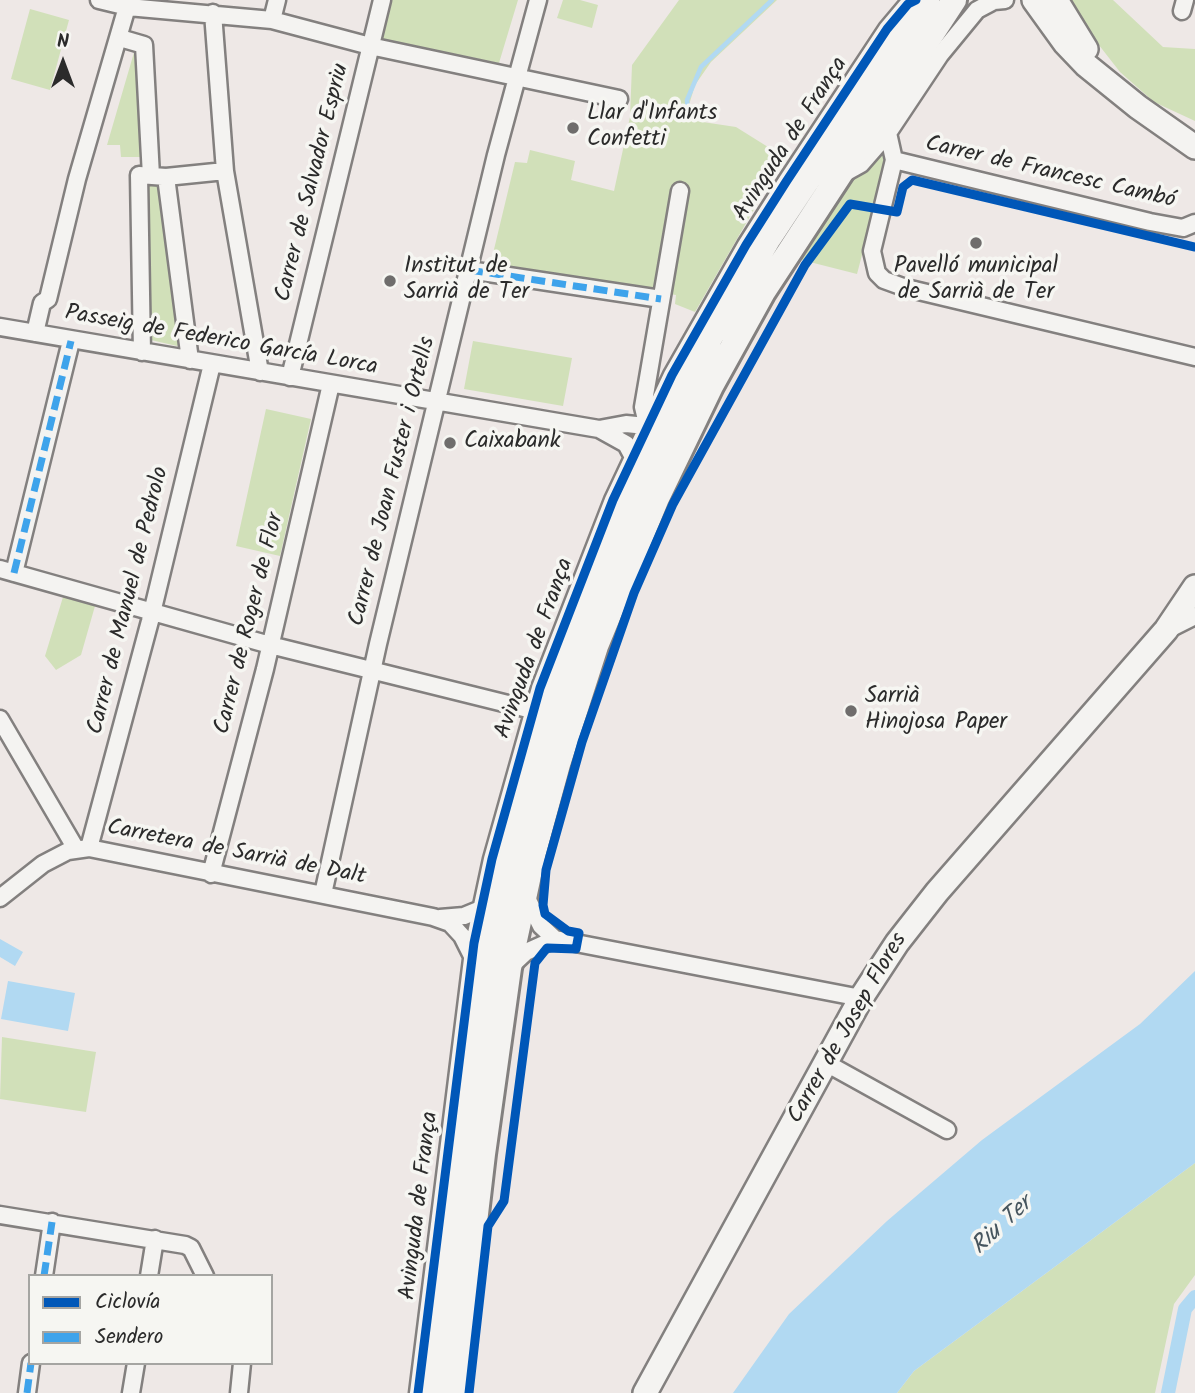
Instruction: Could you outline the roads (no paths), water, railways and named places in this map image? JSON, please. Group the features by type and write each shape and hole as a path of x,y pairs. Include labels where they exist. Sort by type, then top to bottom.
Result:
{"main road":[{"path":"454,1393 509,968 524,892 558,764 596,646 631,557 711,386 762,292 943,2"},
{"name":"Avinguda de França","path":"433,1393 483,992 494,927 540,744 566,666 620,525 710,338 775,229 943,2"}],"street":[{"path":"99,0 272,20 370,46 619,99"},
{"path":"182,0 213,13"},
{"path":"272,20 277,0"},
{"name":"Carrer de Salvador Espriu","path":"290,377 382,0"},
{"name":"Carrer de Joan Fuster i Ortells","path":"323,894 372,670 515,76 538,0"},
{"name":"Avinguda de França","path":"418,1393 472,956 481,909 532,710 568,610 647,425 746,245 887,29 908,4 916,0"},
{"path":"835,178 861,164 888,133 940,55 977,10 994,1 1004,0"},
{"path":"1012,0 1043,3 1065,43 1138,107 1193,149"},
{"path":"940,55 943,2"},
{"path":"35,333 42,303 48,299 77,179 128,4"},
{"path":"213,13 225,171 260,372"},
{"path":"120,38 144,45 158,177 190,360"},
{"path":"888,133 894,160 877,223 873,263 884,280 914,290 1195,357"},
{"name":"Carrer de Francesc Cambó","path":"894,160 1150,222 1183,228 1195,223"},
{"path":"142,352 139,175 158,177 225,171"},
{"path":"647,425 643,407 680,191"},
{"path":"469,270 661,299"},
{"name":"Passeig de Federico García Lorca","path":"0,327 599,429 626,444 633,457"},
{"path":"71,341 7,571 270,645 532,710"},
{"name":"Carrer de Manuel de Pedrolo","path":"83,848 152,612 212,364"},
{"name":"Carrer de Roger de Flor","path":"211,874 270,645 331,384"},
{"name":"Passeig de Federico García Lorca","path":"599,429 626,424 647,425"},
{"path":"1166,630 1195,587"},
{"name":"Carrer de Josep Flores","path":"645,1393 861,998 912,920 1166,630 1195,616"},
{"path":"0,719 83,848"},
{"name":"Carretera de Sarrià de Dalt","path":"0,898 43,864 83,848 434,917 450,923 462,936 472,956"},
{"path":"524,892 532,913 555,939"},
{"name":"Carretera de Sarrià de Dalt","path":"434,917 464,916 481,909"},
{"path":"509,968 526,952 555,939 861,998"},
{"path":"825,1063 947,1130"},
{"path":"0,1214 155,1239 191,1248 204,1274"},
{"path":"44,1274 52,1222"},
{"path":"149,1274 155,1239"},
{"path":"27,1392 31,1365"},
{"path":"131,1393 136,1365"},
{"path":"239,1393 242,1365"}],"water":[{"path":"0,939 23,952 15,966 0,957"},
{"name":"Riu Ter","path":"1195,971 1195,1163 914,1371 897,1393 733,1393 789,1314 887,1221 982,1140 1140,1024"},
{"path":"8,981 75,993 68,1031 1,1019"}],"waterway":[{"path":"688,113 687,100 701,67 772,0"},
{"path":"1168,1393 1185,1309 1195,1297"}],"place":[{"name":"Llar d'Infants Confetti","path":"573,128"},
{"name":"Pavelló municipal de Sarrià de Ter","path":"976,243"},
{"name":"Institut de Sarrià de Ter","path":"390,281"},
{"name":"Caixabank","path":"450,443"},
{"name":"Sarrià Hinojosa Paper","path":"851,711"}]}
